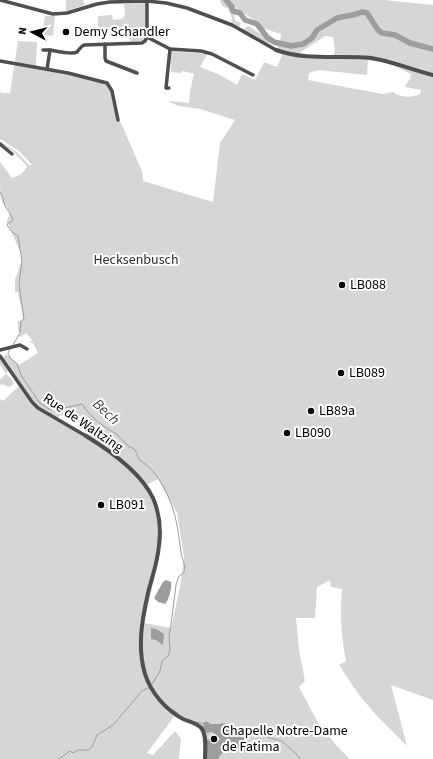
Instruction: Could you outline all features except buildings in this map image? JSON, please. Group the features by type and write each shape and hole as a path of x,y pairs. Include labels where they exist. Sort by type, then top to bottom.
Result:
{"street":[{"path":"0,0 53,14 67,13 97,4 110,2 147,1 166,3 211,16 276,50 291,55 368,58 381,60 433,75"},
{"path":"43,50 73,53 77,52 80,46 84,45 142,43 147,37 147,1"},
{"path":"147,37 170,49 201,51 212,54 253,75"},
{"path":"105,44 104,58 106,61 137,73"},
{"path":"169,88 166,88 170,49"},
{"path":"47,69 50,50"},
{"path":"0,61 47,69 107,83 112,91 118,120"},
{"path":"0,144 12,154"},
{"path":"8,367 0,351 20,345 27,349"},
{"name":"Rue de Waltzing","path":"0,356 32,402 38,408 86,436 126,465 145,485 152,497 156,508 160,534 158,552 141,622 141,653 149,684 158,699 176,714 201,727 205,739 205,759"}],"green space":[{"path":"66,0 83,0 85,5 66,11"},
{"name":"Hecksenbusch","path":"220,0 384,0 433,5 433,700 391,685 407,746 377,716 359,695 339,665 346,661 341,625 342,589 331,587 330,580 317,587 315,618 296,618 299,650 305,681 299,687 316,719 336,745 350,759 219,759 219,757 229,746 243,751 247,740 241,730 205,722 204,727 220,739 203,759 203,739 201,727 176,714 147,753 153,755 175,731 181,739 179,759 0,759 0,399 3,401 19,386 8,371 6,374 0,365 0,357 2,359 6,354 19,365 38,353 33,343 30,343 32,340 26,333 21,337 19,336 21,333 18,331 18,321 23,319 23,316 18,292 15,292 15,279 22,261 21,254 7,221 9,211 1,199 0,162 12,178 23,172 27,166 13,151 0,143 0,141 17,152 29,165 32,165 19,151 0,139 0,91 1,93 10,93 18,41 37,42 36,67 95,80 111,87 118,120 121,123 142,171 143,181 213,202 220,143 235,120 200,109 179,106 169,102 189,103 194,74 183,71 180,73 171,72 171,51 207,54 200,67 220,75 237,85 242,74 255,80 264,62 277,67 283,53 276,50 278,46 259,40 243,29 248,26 281,46 281,34 262,28 258,23 232,5 235,20 241,23 239,27 231,22 232,18 228,9 222,6","holes":["325,36 333,37 335,49 333,56 298,54","368,60 387,63 411,74 405,87 421,90 420,94 406,97 393,92 383,94 308,80 309,73 318,70 367,75","72,412 74,412 90,423 85,431 86,436 57,418 61,415 68,419","158,479 177,513 184,557 180,587 171,628 144,623 158,563 162,534 158,507 146,485"]},
{"path":"144,3 146,5 146,37 142,41 130,41 130,31 98,30 98,16 112,15 113,20 122,19 125,15 124,4"},
{"path":"45,16 55,16 53,36 45,35 43,29"},
{"path":"6,374 12,379 14,384 9,387 2,384 0,385 0,380"}],"shaded area":[{"path":"166,580 171,582 171,591 165,604 158,602 154,598 163,582"},
{"path":"151,628 164,634 163,645 156,640 151,639"},
{"path":"204,722 211,724 225,724 241,730 248,741 248,750 243,751 229,746 219,757 219,759 207,759 206,741 211,738 217,742 220,739 212,732 206,733 203,727"}],"waterway":[{"path":"226,0 232,7 233,11 240,13 245,20 257,24 267,37 274,42 291,46 303,44 312,38 317,30 337,18 362,12 367,13 378,30 382,33 395,35 410,43 433,49"},
{"name":"Bech","path":"0,192 5,206 13,220 7,225 13,233 18,236 22,261 19,284 24,319 21,322 20,333 13,345"},
{"name":"Bech","path":"10,349 8,353 10,358 17,364 22,377 40,403 49,409 56,410 82,404 89,413 106,428 116,434 128,446 135,450 139,459 150,468 165,489 177,523 185,569 179,576 176,585 169,636 170,650 168,656 162,661 160,671 152,684"},
{"name":"Bech","path":"59,759 70,751 73,753 78,750 88,750 92,747 97,735 113,725 142,691 148,688"},
{"path":"172,709 179,714"},
{"path":"196,722 205,724"},
{"path":"220,724 225,724 282,741 300,759"}],"place":[{"name":"Demy Schandler","path":"66,32"},
{"name":"LB088","path":"342,285"},
{"name":"LB089","path":"341,373"},
{"name":"LB89a","path":"311,411"},
{"name":"LB090","path":"287,433"},
{"name":"LB091","path":"101,505"},
{"name":"Chapelle Notre-Dame de Fatima","path":"214,739"}]}
